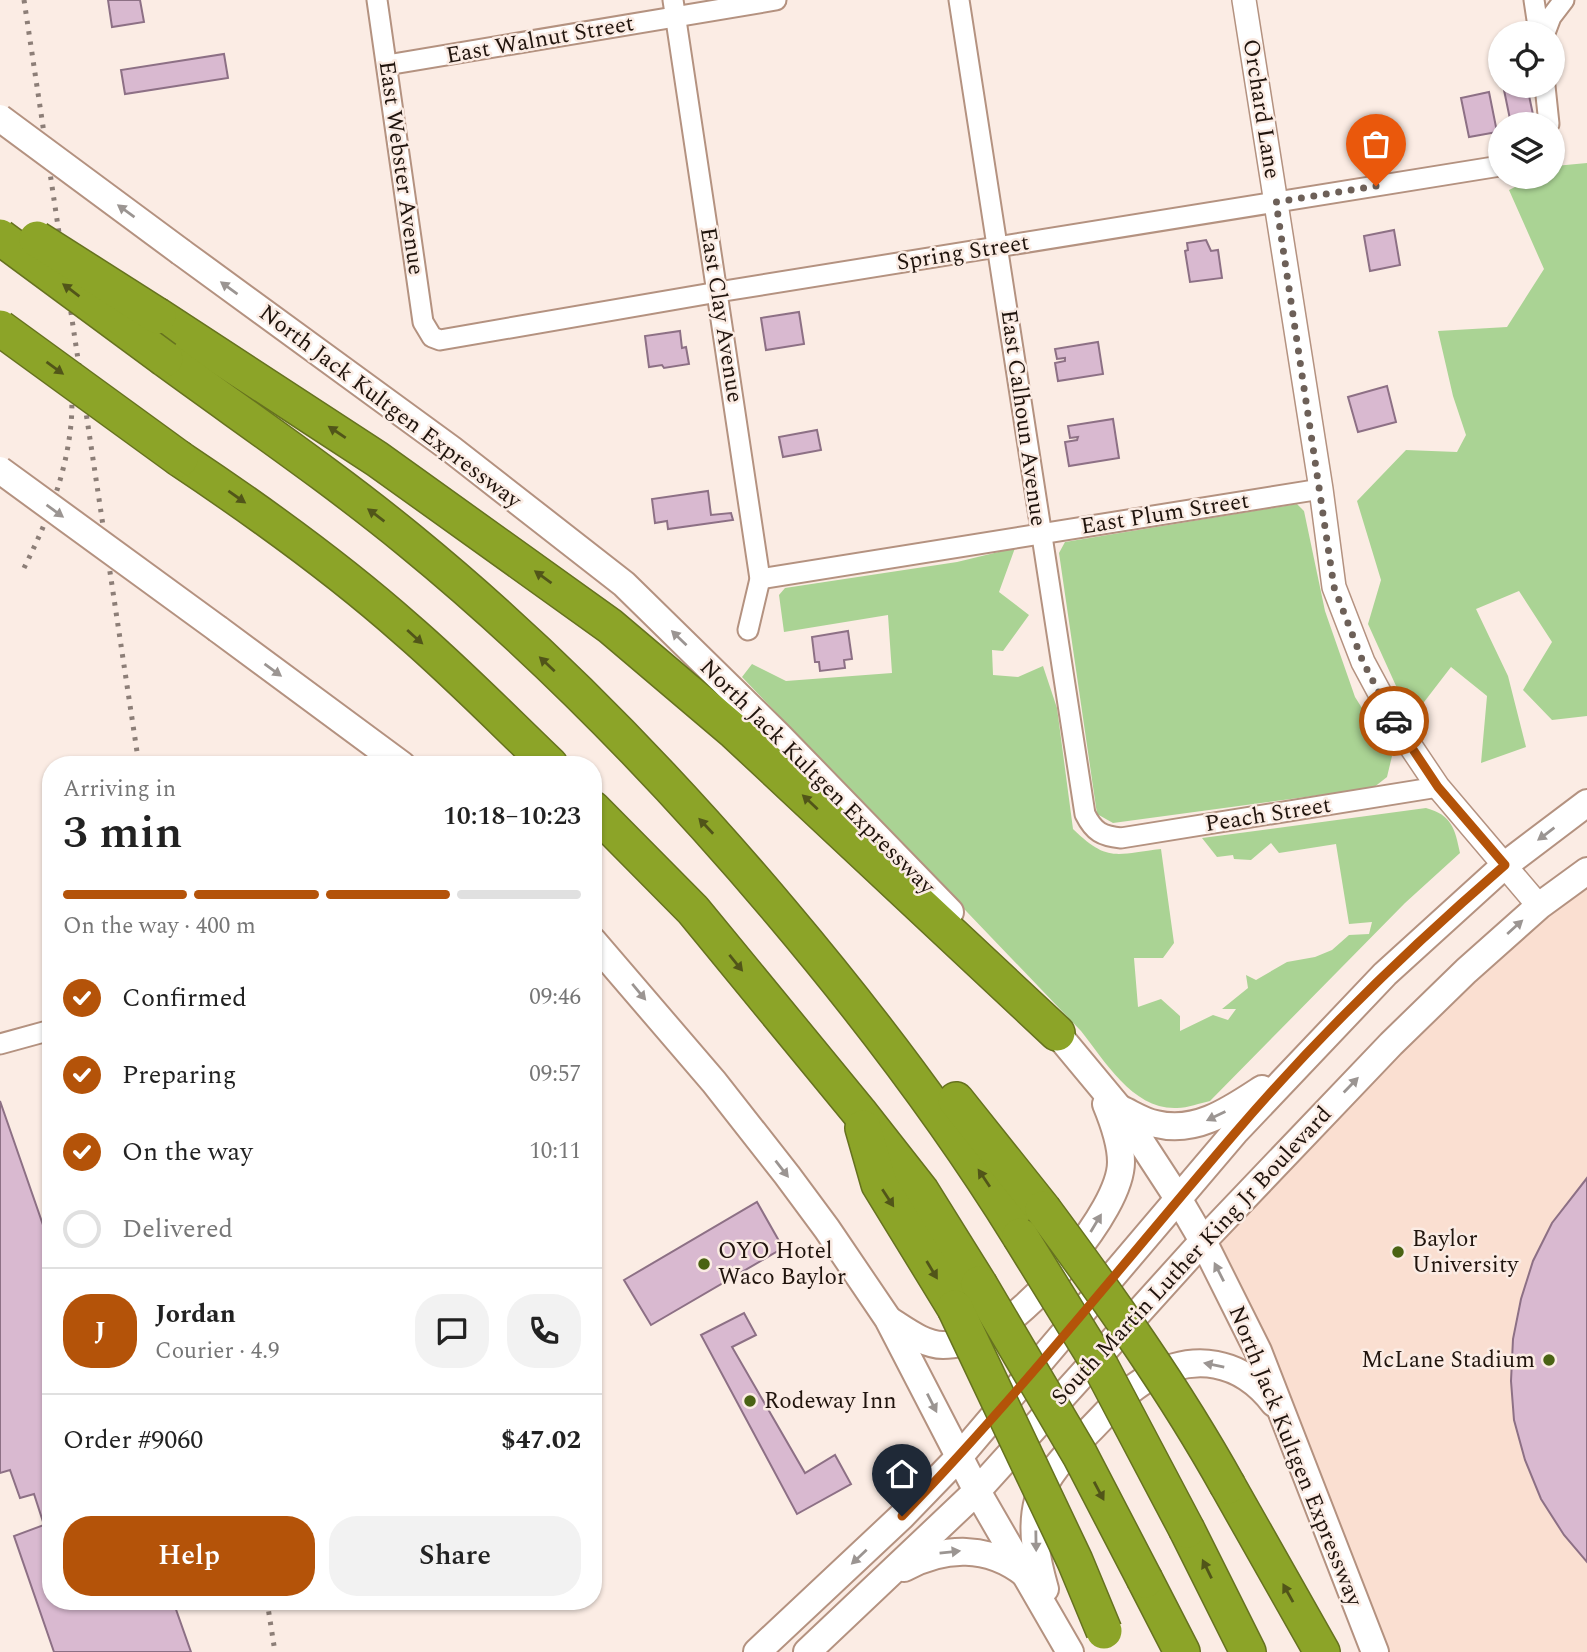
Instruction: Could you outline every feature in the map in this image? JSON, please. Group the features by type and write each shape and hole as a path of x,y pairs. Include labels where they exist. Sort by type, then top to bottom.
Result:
{"highway":[{"path":"0,216 377,459 610,626 735,732 1068,1045"},
{"path":"0,237 409,540 608,720 874,1006 960,1105 1043,1209 1116,1309 1184,1410 1322,1652"},
{"path":"0,328 328,564 404,627 540,756"},
{"path":"602,818 693,910 859,1112 878,1184 967,1296 1080,1455 1182,1652"},
{"path":"731,853 851,997 923,1090 987,1183 1101,1367 1248,1652"},
{"path":"967,1296 1108,1641"}],"main road":[{"name":"North Jack Kultgen Expressway","path":"0,118 450,449 624,584 779,736 967,929 1119,1108 1203,1241 1258,1351 1375,1652"},
{"path":"0,470 390,756"},
{"name":"South Martin Luther King Jr Boulevard","path":"757,1652 902,1516 959,1457 1236,1132 1385,974 1505,865 1587,803"},
{"name":"South Martin Luther King Jr Boulevard","path":"807,1652 977,1491 1203,1241 1400,1035 1539,906 1587,871"},
{"path":"602,952 714,1082 772,1156 827,1229 888,1320 977,1491 1070,1652"},
{"path":"888,1320 919,1338 941,1345 984,1336 1007,1321 1037,1295 1090,1233 1114,1193 1121,1162 1114,1123 1102,1094 1068,1045"},
{"path":"1119,1108 1154,1124 1180,1128 1200,1124 1229,1110 1295,1067"},
{"path":"1053,1619 1036,1556 1035,1521 1038,1500 1061,1460 1111,1408 1146,1380 1179,1364 1202,1362 1226,1367 1248,1377 1266,1393 1285,1419"},
{"path":"887,1577 917,1561 955,1551 1004,1559 1027,1575"}],"street":[{"name":"East Webster Avenue","path":"377,0 422,322 429,334"},
{"name":"East Walnut Street","path":"387,65 674,8 776,0"},
{"name":"East Calhoun Avenue","path":"960,0 1085,814 1097,833"},
{"name":"Orchard Lane","path":"1244,0 1334,587 1359,649 1399,729 1438,787 1539,906"},
{"path":"1534,0 1537,21"},
{"path":"1549,21 1563,0"},
{"name":"East Clay Avenue","path":"674,8 760,579 748,630"},
{"name":"Spring Street","path":"429,334 440,340 718,292 1488,168"},
{"name":"East Plum Street","path":"760,579 1321,489"},
{"name":"Peach Street","path":"1097,833 1121,838 1438,787"},
{"path":"0,1044 42,1032"}],"shaded area":[{"name":"Baylor University","path":"1587,871 1587,1652 1376,1652 1203,1241"}],"green space":[{"path":"1587,163 1587,716 1552,720 1523,690 1552,642 1519,591 1476,609 1508,676 1526,747 1481,763 1487,696 1451,667 1411,719 1368,624 1381,580 1357,501 1406,450 1457,452 1466,435 1453,396 1438,331 1507,327 1544,269 1509,190 1565,189 1565,165"},
{"path":"1297,504 1304,511 1325,611 1355,697 1392,756 1387,777 1373,788 1113,823 1097,814 1059,553 1065,542"},
{"path":"1015,548 999,592 1029,615 1003,651 992,650 993,675 1018,677 1043,666 1057,708 1073,829 1104,852 1123,854 1161,849 1174,943 1163,958 1134,958 1138,1007 1161,999 1180,1016 1180,1031 1213,1015 1228,1020 1236,1009 1222,1009 1248,988 1246,975 1256,980 1287,962 1315,957 1332,950 1349,935 1369,934 1372,922 1349,924 1336,844 1279,853 1271,843 1251,860 1234,859 1233,855 1217,857 1202,838 1426,808 1442,815 1454,830 1460,853 1405,903 1210,1101 1181,1108 1161,1106 1147,1101 1121,1082 1081,1031 742,677 752,664 786,681 892,673 888,615 784,632 779,595 785,588 957,562"}],"building":[{"path":"108,0 140,0 144,22 112,27"},
{"path":"224,54 228,78 125,94 121,70"},
{"path":"1488,92 1493,112 1488,112 1488,134 1469,137 1461,98"},
{"path":"1506,98 1530,98 1532,112 1509,112"},
{"path":"1394,230 1400,265 1370,271 1364,236"},
{"path":"1206,240 1211,251 1218,250 1222,278 1190,282 1185,251 1188,250 1187,243"},
{"path":"799,312 804,344 766,350 761,318"},
{"path":"680,331 682,348 686,347 689,364 664,368 662,365 649,367 645,336"},
{"path":"1098,342 1103,374 1058,381 1055,363 1065,361 1065,358 1057,359 1055,349"},
{"path":"1387,386 1396,422 1358,432 1348,397"},
{"path":"1113,419 1119,458 1069,466 1065,442 1077,440 1078,437 1070,438 1068,426"},
{"path":"817,430 821,450 783,457 779,437"},
{"path":"708,491 711,515 731,513 733,520 668,529 667,521 655,523 652,499"},
{"path":"848,631 852,659 844,660 845,668 820,671 819,662 815,662 812,637"},
{"path":"0,1101 42,1222 42,1519 34,1494 20,1498 10,1470 0,1473"},
{"name":"McLane Stadium","path":"1587,1178 1587,1562 1564,1535 1541,1499 1525,1460 1514,1420 1511,1381 1513,1339 1521,1299 1533,1261 1552,1223"},
{"name":"OYO Hotel Waco Baylor","path":"757,1202 783,1248 651,1325 624,1280"},
{"name":"Rodeway Inn","path":"744,1313 756,1335 732,1347 805,1473 835,1455 851,1484 797,1514 701,1335"},
{"path":"42,1526 42,1610 176,1610 191,1652 54,1652 14,1536"}],"railway":[{"path":"24,0 138,756"},
{"path":"24,568 48,516 65,462 72,416 71,359"},
{"path":"268,1610 275,1652"}],"way so far":[{"path":"1376,186 1276,202 1334,587 1363,662 1394,721"}],"place":[{"name":"Baylor University","path":"1398,1252"},
{"name":"OYO Hotel Waco Baylor","path":"704,1264"},
{"name":"McLane Stadium","path":"1549,1360"},
{"name":"Rodeway Inn","path":"750,1401"}],"route":[{"path":"902,1516 959,1457 1236,1132 1295,1067 1385,974 1449,913 1505,865 1438,787 1394,721"}]}
